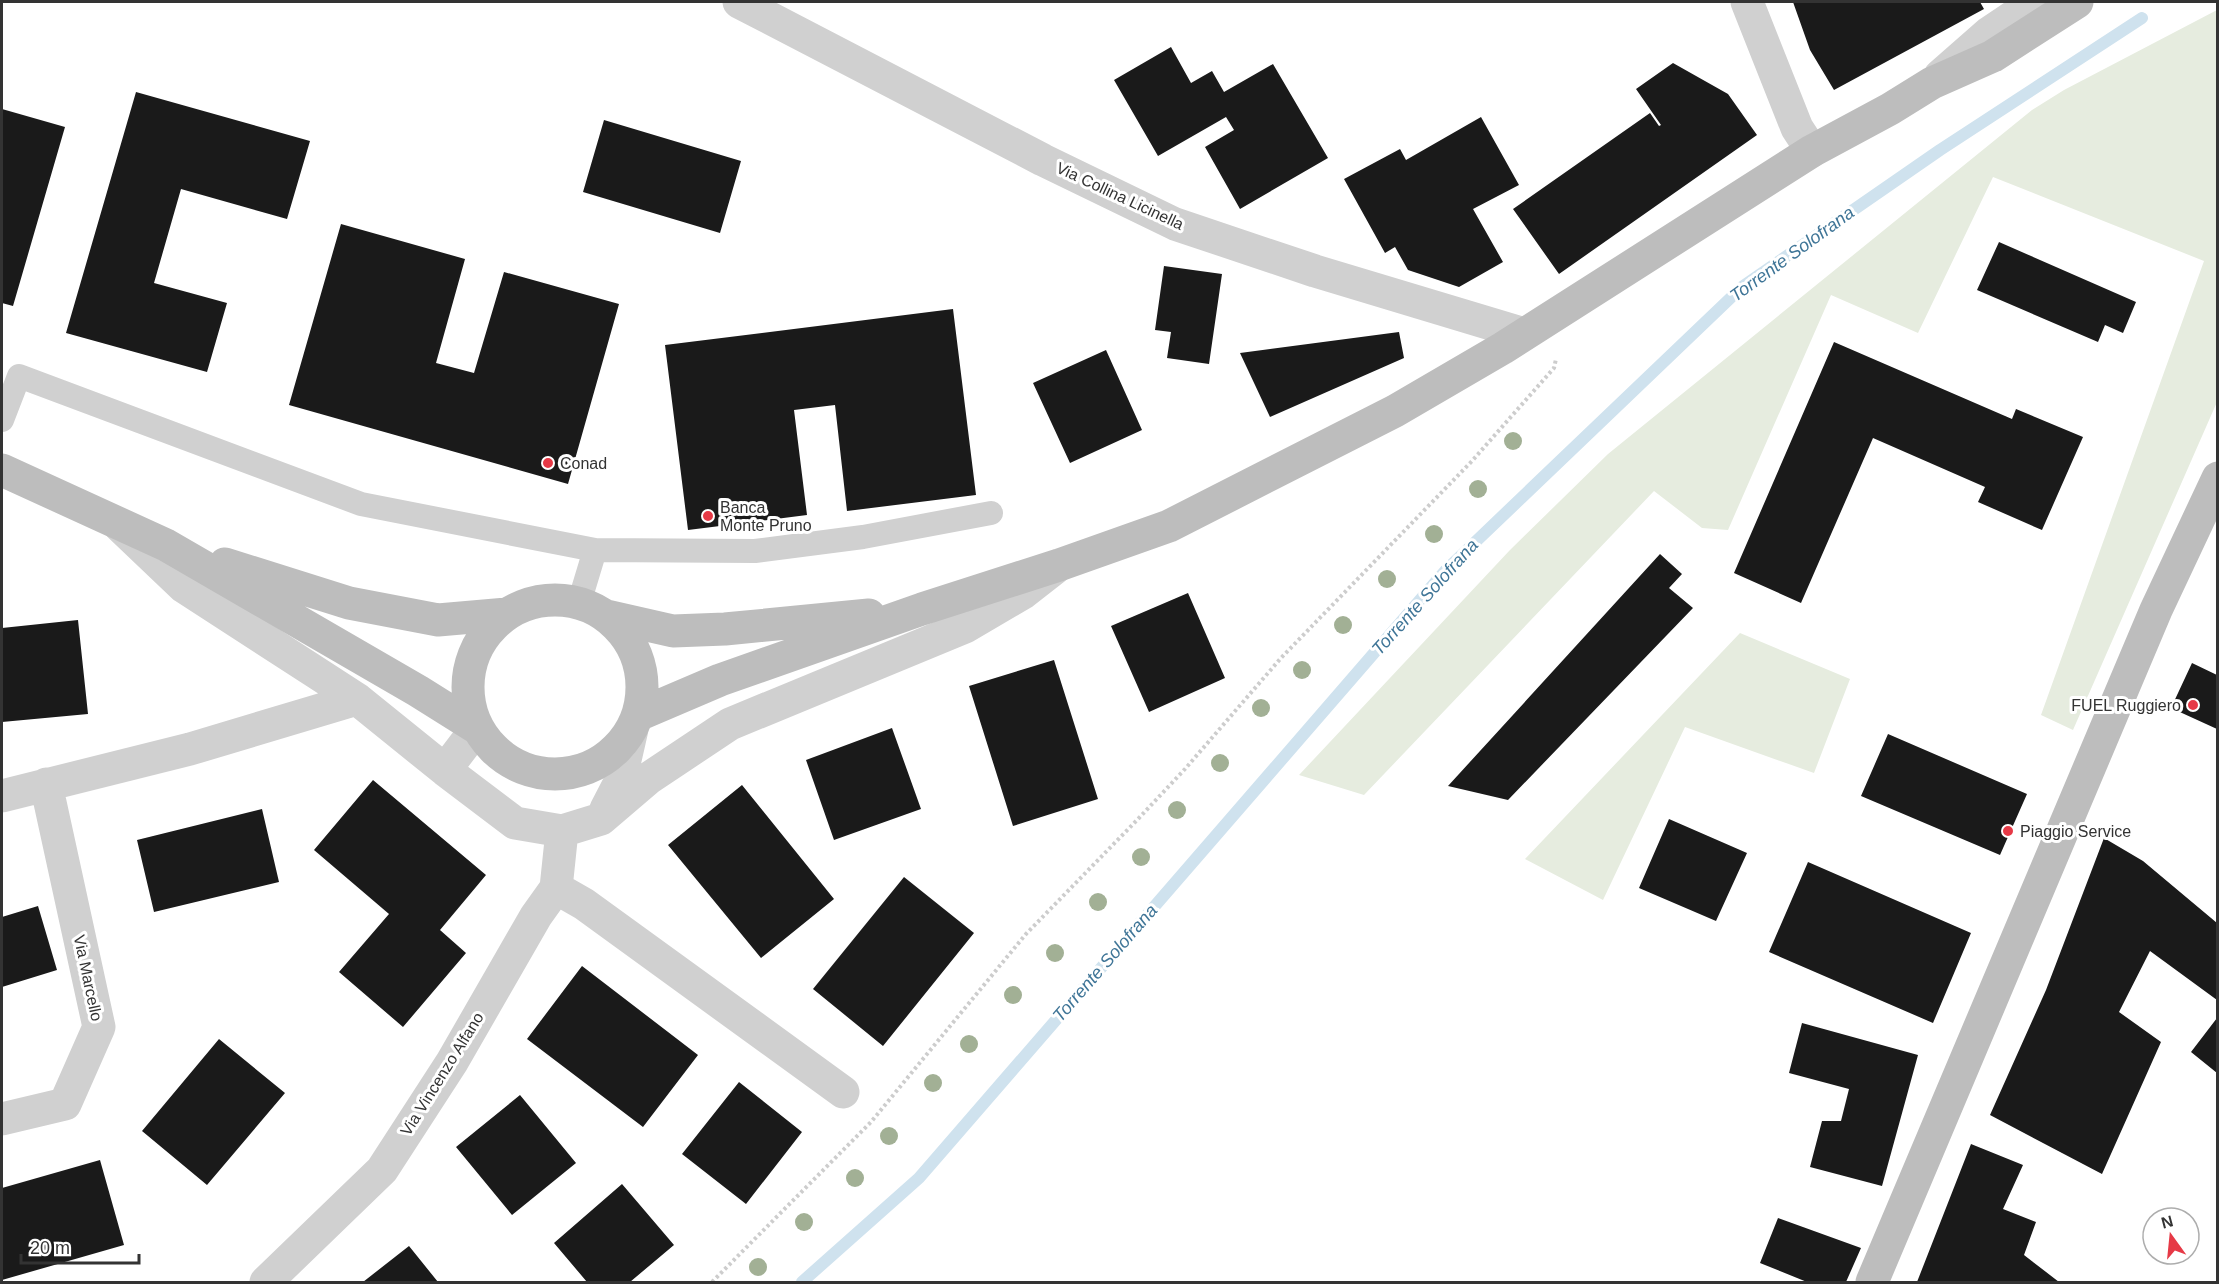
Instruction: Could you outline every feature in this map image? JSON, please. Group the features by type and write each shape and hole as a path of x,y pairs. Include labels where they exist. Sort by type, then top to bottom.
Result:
{"main road":[{"path":"635,722 720,681 922,609 1059,565 1169,526 1395,411 1524,334 1812,152 1932,83 1993,56 2078,2"},
{"path":"2,470 166,545 360,605 438,620 507,614 535,602 564,600 673,631 725,629 922,609"},
{"path":"1872,1282 2156,610 2217,478"},
{"path":"166,545 418,691 477,728"},
{"path":"507,614 487,632 479,644 470,667 467,690 469,704 477,728 490,747 510,763 539,774 554,775 572,773 591,767 605,759 622,744 635,722 643,692 640,665 627,637 593,610"}],"street":[{"name":"Via Collina Licinella","path":"739,2 1032,155 1175,224 1316,271 1524,334"},
{"path":"1747,2 1797,128 1812,152"},
{"path":"1932,83 1989,33 2035,2"},
{"path":"119,525 184,587 357,699 515,823 562,831 601,819 649,778 730,724 965,627 1023,593 1059,565"},
{"path":"2,796 190,749 357,699"},
{"path":"601,819 620,782 635,722"},
{"path":"445,770 477,728"},
{"name":"Via Marcello","path":"2,1119 64,1104 99,1027 46,784"},
{"name":"Via Vincenzo Alfano","path":"266,1282 382,1170 452,1062 536,916 556,888 562,831"},
{"path":"556,888 584,904 843,1092"}],"lane":[{"path":"2,420 10,372 361,504 595,550 755,551 863,537 991,513"},
{"path":"593,610 595,550"}],"path":[{"path":"712,1282 871,1122 1026,934 1147,810 1281,658 1472,461 1554,368 1571,304"}],"shaded area":[{"path":"2217,10 2217,402 2073,730 2041,715 2204,261 1993,177 1918,333 1831,295 1728,530 1702,528 1654,491 1364,795 1299,775 1510,550 1608,454 2032,110 2064,90"},
{"path":"1740,633 1850,679 1814,773 1685,727 1603,900 1525,859"}],"building":[{"path":"1793,2 1980,2 1984,9 1834,90 1810,50"},
{"path":"1171,47 1191,83 1212,71 1224,92 1273,64 1328,158 1240,209 1205,147 1234,130 1226,117 1158,156 1114,80"},
{"path":"1673,63 1728,94 1757,135 1559,274 1513,209 1650,113 1659,126 1661,125 1636,89"},
{"path":"136,92 310,141 287,219 181,189 154,283 227,303 207,372 66,333"},
{"path":"2,109 65,127 13,306 2,303"},
{"path":"1481,117 1519,185 1473,209 1503,262 1459,287 1408,270 1395,247 1385,253 1344,179 1400,149 1406,160"},
{"path":"604,120 741,161 720,233 583,192"},
{"path":"341,224 465,259 436,363 474,373 504,272 619,304 568,484 289,405"},
{"path":"1999,242 2136,302 2123,333 2105,325 2098,342 1977,290"},
{"path":"1164,266 1222,274 1209,364 1167,358 1171,332 1155,330"},
{"path":"953,309 976,495 847,511 835,405 794,410 807,515 688,530 665,345"},
{"path":"1399,332 1404,358 1270,417 1240,353"},
{"path":"1834,342 2012,419 2016,409 2083,437 2042,530 1978,502 1985,487 1873,438 1801,603 1734,573"},
{"path":"1106,350 1142,430 1070,463 1033,383"},
{"path":"1660,554 1682,574 1669,588 1693,608 1508,800 1448,786"},
{"path":"1188,593 1225,678 1149,712 1111,626"},
{"path":"78,620 88,714 2,722 2,628"},
{"path":"1054,660 1098,799 1013,826 969,686"},
{"path":"2192,663 2217,675 2217,729 2171,708"},
{"path":"892,728 921,809 834,840 806,760"},
{"path":"1888,734 2027,794 2000,855 1861,796"},
{"path":"373,780 486,875 440,930 466,953 403,1027 339,972 389,914 314,850"},
{"path":"742,785 834,899 761,958 668,845"},
{"path":"262,809 279,882 154,912 137,840"},
{"path":"1669,819 1747,853 1716,921 1639,888"},
{"path":"2104,838 2143,861 2217,923 2217,1000 2150,951 2119,1012 2161,1042 2102,1174 1990,1115 2046,990"},
{"path":"1808,862 1971,933 1933,1023 1769,952"},
{"path":"904,877 974,933 883,1046 813,989"},
{"path":"38,906 57,970 2,987 2,917"},
{"path":"582,966 698,1055 643,1127 527,1039"},
{"path":"2217,1018 2217,1073 2191,1052"},
{"path":"1802,1023 1918,1055 1882,1186 1810,1167 1822,1121 1841,1121 1849,1089 1789,1073"},
{"path":"219,1039 285,1093 207,1185 142,1131"},
{"path":"739,1082 802,1132 746,1204 682,1154"},
{"path":"520,1095 576,1163 512,1215 456,1147"},
{"path":"1971,1144 2023,1165 2003,1209 2036,1222 2024,1255 2059,1282 1917,1282"},
{"path":"100,1160 124,1245 2,1280 2,1188"},
{"path":"622,1184 674,1245 630,1282 587,1282 554,1243"},
{"path":"1778,1218 1861,1248 1846,1282 1807,1282 1760,1263"},
{"path":"409,1246 438,1282 363,1282"}],"waterway":[{"name":"Torrente Solofrana","path":"802,1282 919,1178 1446,570 1742,287 1940,150 2142,18"}],"place":[{"name":"Conad","path":"548,463"},
{"name":"Banca Monte Pruno","path":"708,516"},
{"name":"FUEL Ruggiero","path":"2193,705"},
{"name":"Piaggio Service","path":"2008,831"}]}
